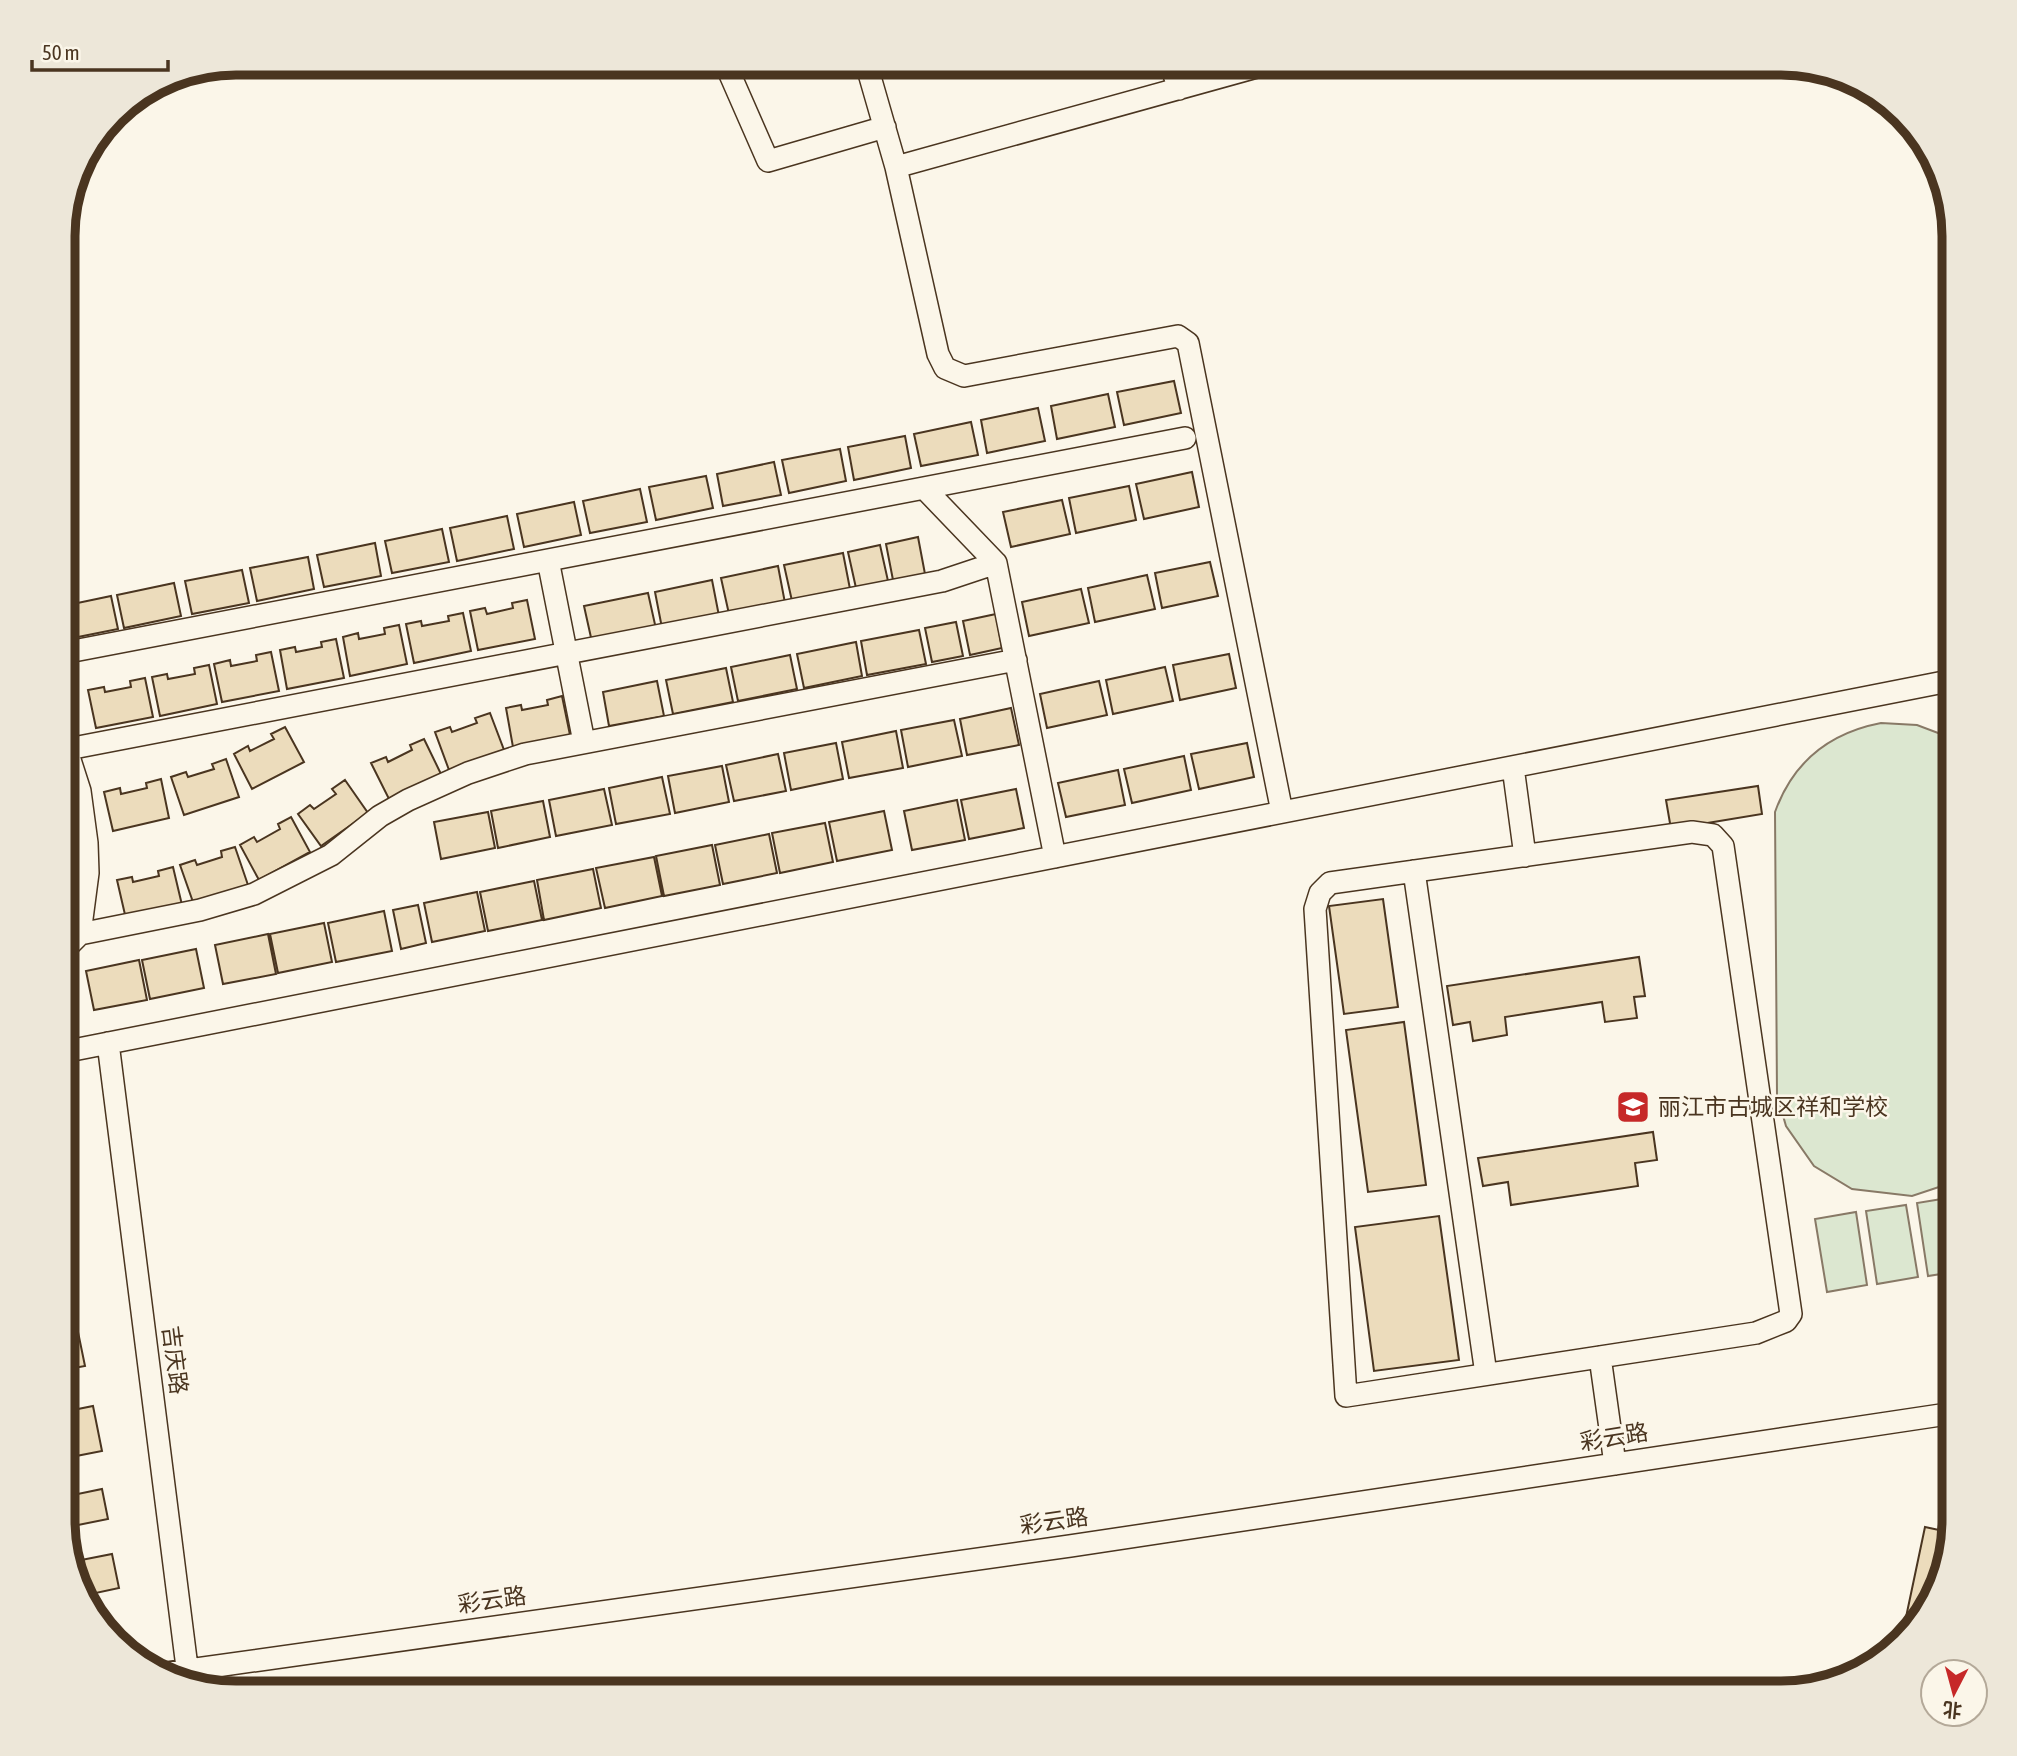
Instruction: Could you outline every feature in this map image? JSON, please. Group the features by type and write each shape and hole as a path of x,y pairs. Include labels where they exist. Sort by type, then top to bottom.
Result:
{"street":[{"path":"1174,75 1179,89"},
{"path":"897,167 1227,75"},
{"path":"731,76 768,161 885,127"},
{"path":"870,76 897,167 938,354 952,372 971,375 1178,336 1188,343 1282,812"},
{"path":"76,650 1185,438"},
{"path":"924,488 996,563 1055,857"},
{"path":"548,559 584,742"},
{"path":"76,742 567,654 942,581 996,563"},
{"path":"76,938 80,934 200,910 254,894 304,871 356,836 380,816 438,785 516,757 1016,660"},
{"path":"76,1049 1942,682"},
{"path":"1513,767 1525,856"},
{"path":"76,778 87,843 87,884 80,934"},
{"path":"1699,832 1713,835 1723,846 1791,1314 1786,1321 1756,1333 1346,1395 1315,909 1320,893 1330,883 1525,856 1699,832"},
{"path":"1414,871 1486,1374"},
{"name":"吉庆路","path":"108,1043 188,1673"},
{"path":"1600,1357 1615,1464"},
{"name":"彩云路","path":"196,1676 1942,1415"}],"green space":[{"path":"1881,723 1917,725 1942,734 1942,1186 1912,1196 1852,1189 1814,1166 1786,1126 1777,1095 1775,812 1792,778 1815,752 1829,742"},
{"path":"1942,1199 1942,1274 1928,1276 1917,1203"},
{"path":"1906,1205 1918,1277 1877,1284 1866,1211"},
{"path":"1856,1212 1867,1285 1827,1292 1815,1219"}],"building":[{"path":"1174,381 1181,413 1124,425 1117,392"},
{"path":"1108,394 1115,427 1057,439 1051,406"},
{"path":"1038,408 1045,441 987,453 981,420"},
{"path":"971,422 978,455 921,466 914,434"},
{"path":"905,436 911,468 854,480 848,447"},
{"path":"840,449 846,481 789,493 782,460"},
{"path":"774,462 781,495 723,506 717,474"},
{"path":"1192,472 1199,507 1144,519 1136,484"},
{"path":"706,476 713,508 656,520 649,487"},
{"path":"1129,486 1136,520 1076,533 1069,498"},
{"path":"640,489 647,522 590,533 583,501"},
{"path":"1062,500 1070,534 1011,547 1003,512"},
{"path":"574,502 581,535 524,547 517,514"},
{"path":"507,516 514,549 457,561 450,528"},
{"path":"442,529 449,562 392,573 385,541"},
{"path":"918,537 925,574 893,580 886,544"},
{"path":"375,543 381,576 324,587 317,555"},
{"path":"880,545 888,581 856,588 848,552"},
{"path":"843,553 850,589 792,601 784,565"},
{"path":"308,557 314,589 257,601 250,568"},
{"path":"1210,562 1218,596 1162,608 1155,573"},
{"path":"778,566 785,603 729,614 721,578"},
{"path":"242,570 249,603 192,614 185,581"},
{"path":"1147,575 1155,609 1095,622 1088,588"},
{"path":"712,580 719,616 662,628 655,592"},
{"path":"174,583 181,616 124,628 117,595"},
{"path":"1081,589 1089,623 1029,636 1022,602"},
{"path":"648,593 656,629 592,642 584,606"},
{"path":"111,596 118,629 76,637 76,603"},
{"path":"527,600 535,639 478,650 470,611 485,608 487,614 513,608 512,603"},
{"path":"463,613 471,651 414,663 406,624 421,621 422,626 449,621 448,616"},
{"path":"996,614 1002,648 970,655 963,621"},
{"path":"956,622 963,656 932,662 925,628"},
{"path":"399,625 407,664 350,676 343,637 358,633 359,639 385,634 384,628"},
{"path":"919,630 926,664 867,675 861,641"},
{"path":"336,639 344,678 287,689 280,650 295,647 296,652 322,647 321,642"},
{"path":"856,642 862,676 804,688 797,654"},
{"path":"271,652 279,691 222,702 214,664 230,660 231,666 257,661 256,655"},
{"path":"1229,654 1236,688 1180,700 1173,665"},
{"path":"790,655 797,689 738,701 731,667"},
{"path":"209,665 217,704 160,716 152,677 167,674 168,679 195,674 194,668"},
{"path":"1165,667 1173,701 1113,714 1106,680"},
{"path":"726,668 733,702 673,714 666,680"},
{"path":"145,678 153,717 96,728 88,690 104,687 105,692 131,687 130,681"},
{"path":"657,681 664,716 609,726 603,692"},
{"path":"1099,681 1107,715 1047,728 1040,694"},
{"path":"562,696 570,735 513,747 506,708 521,705 522,710 548,705 547,700"},
{"path":"1011,708 1019,745 967,755 960,719"},
{"path":"490,713 504,750 449,770 435,732 450,727 452,732 477,723 475,718"},
{"path":"954,720 962,756 908,767 901,730"},
{"path":"285,727 304,762 252,789 234,754 248,746 250,751 274,739 271,734"},
{"path":"896,731 903,768 849,778 842,742"},
{"path":"424,739 441,774 389,799 371,763 386,757 388,762 412,750 410,745"},
{"path":"836,743 843,779 791,790 784,753"},
{"path":"1247,743 1254,777 1199,789 1191,754"},
{"path":"778,754 786,791 734,801 726,765"},
{"path":"1184,756 1191,790 1132,803 1124,769"},
{"path":"226,759 239,797 184,815 171,777 186,772 188,777 214,769 212,764"},
{"path":"722,766 729,802 675,813 668,776"},
{"path":"1118,770 1125,805 1066,817 1058,783"},
{"path":"662,777 670,814 616,824 609,788"},
{"path":"161,779 169,818 113,831 104,792 120,788 121,794 147,788 146,783"},
{"path":"345,780 368,813 321,846 298,814 310,805 314,809 336,794 332,789"},
{"path":"1758,786 1762,814 1671,829 1666,800"},
{"path":"604,789 612,825 556,836 549,800"},
{"path":"1016,789 1024,828 969,839 961,800"},
{"path":"957,800 965,840 912,850 904,811"},
{"path":"543,801 550,837 498,848 491,811"},
{"path":"884,811 892,850 837,861 829,822"},
{"path":"488,812 495,848 441,859 434,822"},
{"path":"291,817 310,852 259,880 240,845 254,837 257,842 280,829 278,824"},
{"path":"825,823 833,862 780,873 772,833"},
{"path":"769,834 777,873 723,884 715,845"},
{"path":"712,845 720,885 664,896 656,856"},
{"path":"235,847 248,885 193,902 180,865 195,860 197,865 222,857 221,851"},
{"path":"654,857 662,896 605,908 596,868"},
{"path":"173,867 182,905 126,919 117,880 132,877 133,882 159,876 158,871"},
{"path":"593,869 601,908 544,920 537,880"},
{"path":"534,881 542,920 488,931 480,892"},
{"path":"477,892 485,931 432,942 424,903"},
{"path":"1383,899 1398,1007 1344,1014 1329,906"},
{"path":"418,905 426,943 401,949 393,910"},
{"path":"384,911 392,951 336,962 328,923"},
{"path":"324,923 332,962 278,973 270,934"},
{"path":"268,934 276,974 223,984 215,945"},
{"path":"196,949 204,988 150,999 142,960"},
{"path":"1639,957 1645,996 1634,997 1637,1018 1605,1022 1602,1002 1505,1017 1507,1035 1473,1041 1470,1022 1453,1025 1447,986"},
{"path":"139,960 147,1000 94,1010 86,971"},
{"path":"1404,1022 1426,1185 1368,1192 1346,1030"},
{"path":"1653,1132 1657,1160 1635,1163 1638,1186 1511,1205 1508,1182 1483,1186 1478,1158"},
{"path":"1439,1216 1459,1360 1374,1371 1355,1227"},
{"path":"76,1332 85,1366 76,1368"},
{"path":"93,1406 102,1451 76,1456 76,1409"},
{"path":"102,1489 108,1519 76,1525 76,1494"},
{"path":"1925,1527 1941,1530 1939,1552 1930,1582 1905,1622"},
{"path":"112,1554 119,1588 93,1594 80,1560"}],"place":[{"name":"丽江市古城区祥和学校","path":"1633,1107"}]}
